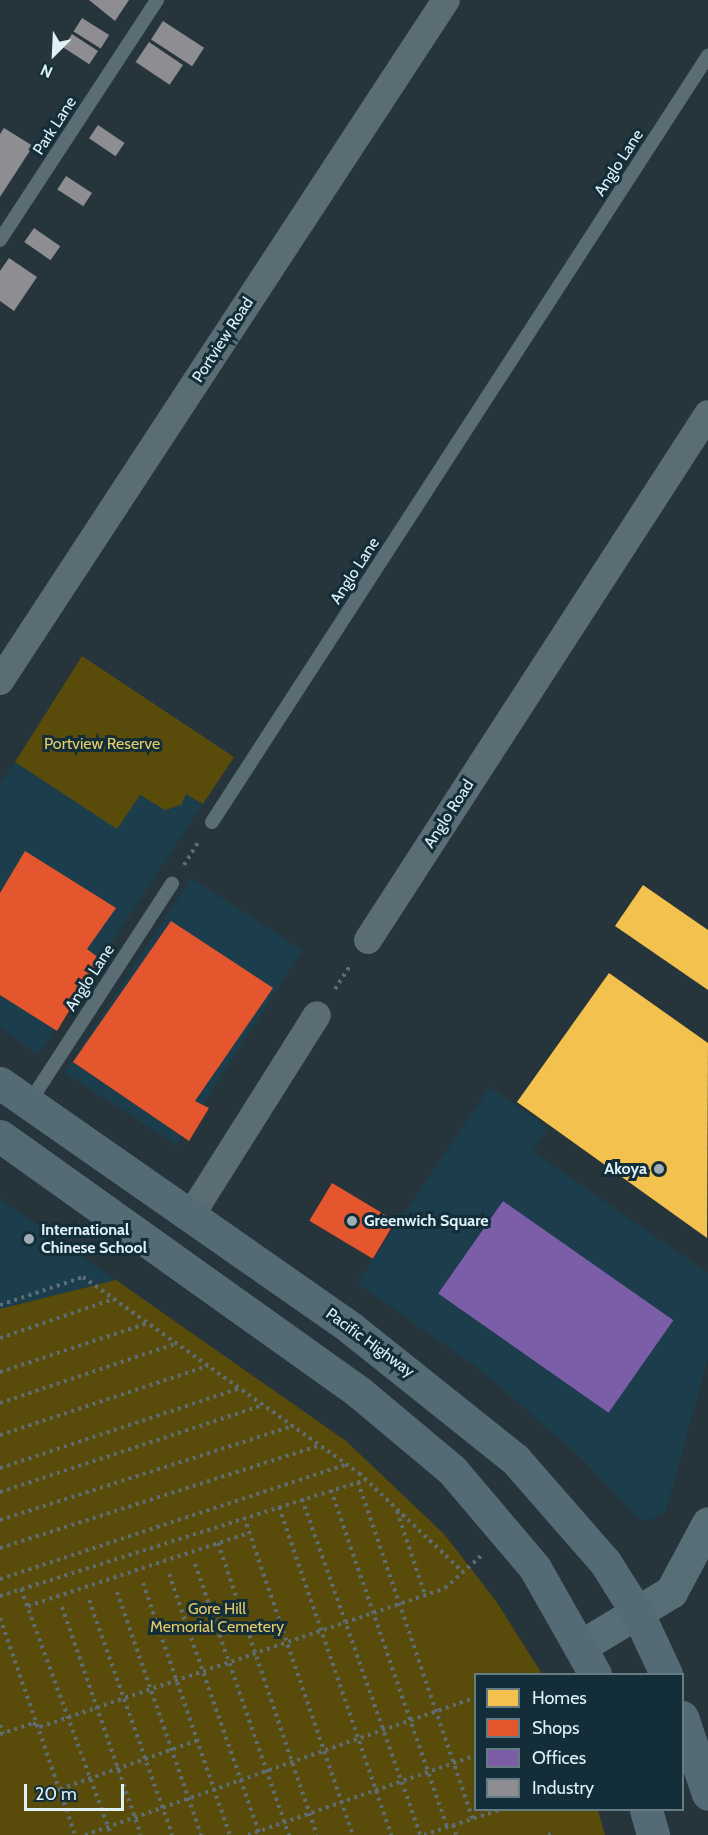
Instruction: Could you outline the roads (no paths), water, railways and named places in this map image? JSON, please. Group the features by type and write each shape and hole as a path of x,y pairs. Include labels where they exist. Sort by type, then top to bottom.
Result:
{"main road":[{"name":"Pacific Highway","path":"0,1083 191,1215 442,1396 515,1459 594,1547 639,1616 666,1673"},
{"path":"0,1136 352,1386 452,1470 535,1568 588,1660 681,1581 708,1523"},
{"path":"684,1723 708,1794"},
{"path":"647,1811 653,1835"}],"street":[{"name":"Portview Road","path":"0,681 446,0"},
{"name":"Anglo Road","path":"368,940 708,414"},
{"path":"191,1215 318,1015"}],"lane":[{"name":"Park Lane","path":"0,240 157,0"},
{"name":"Anglo Lane","path":"212,822 708,56"},
{"name":"Anglo Lane","path":"29,1103 172,884"}],"place":[{"name":"Akoya","path":"659,1169"},
{"name":"Greenwich Square","path":"352,1221"},
{"name":"International Chinese School","path":"29,1239"}],"park label":[{"name":"Portview Reserve","path":"102,744"},
{"name":"Gore Hill Memorial Cemetery","path":"217,1618"}]}
